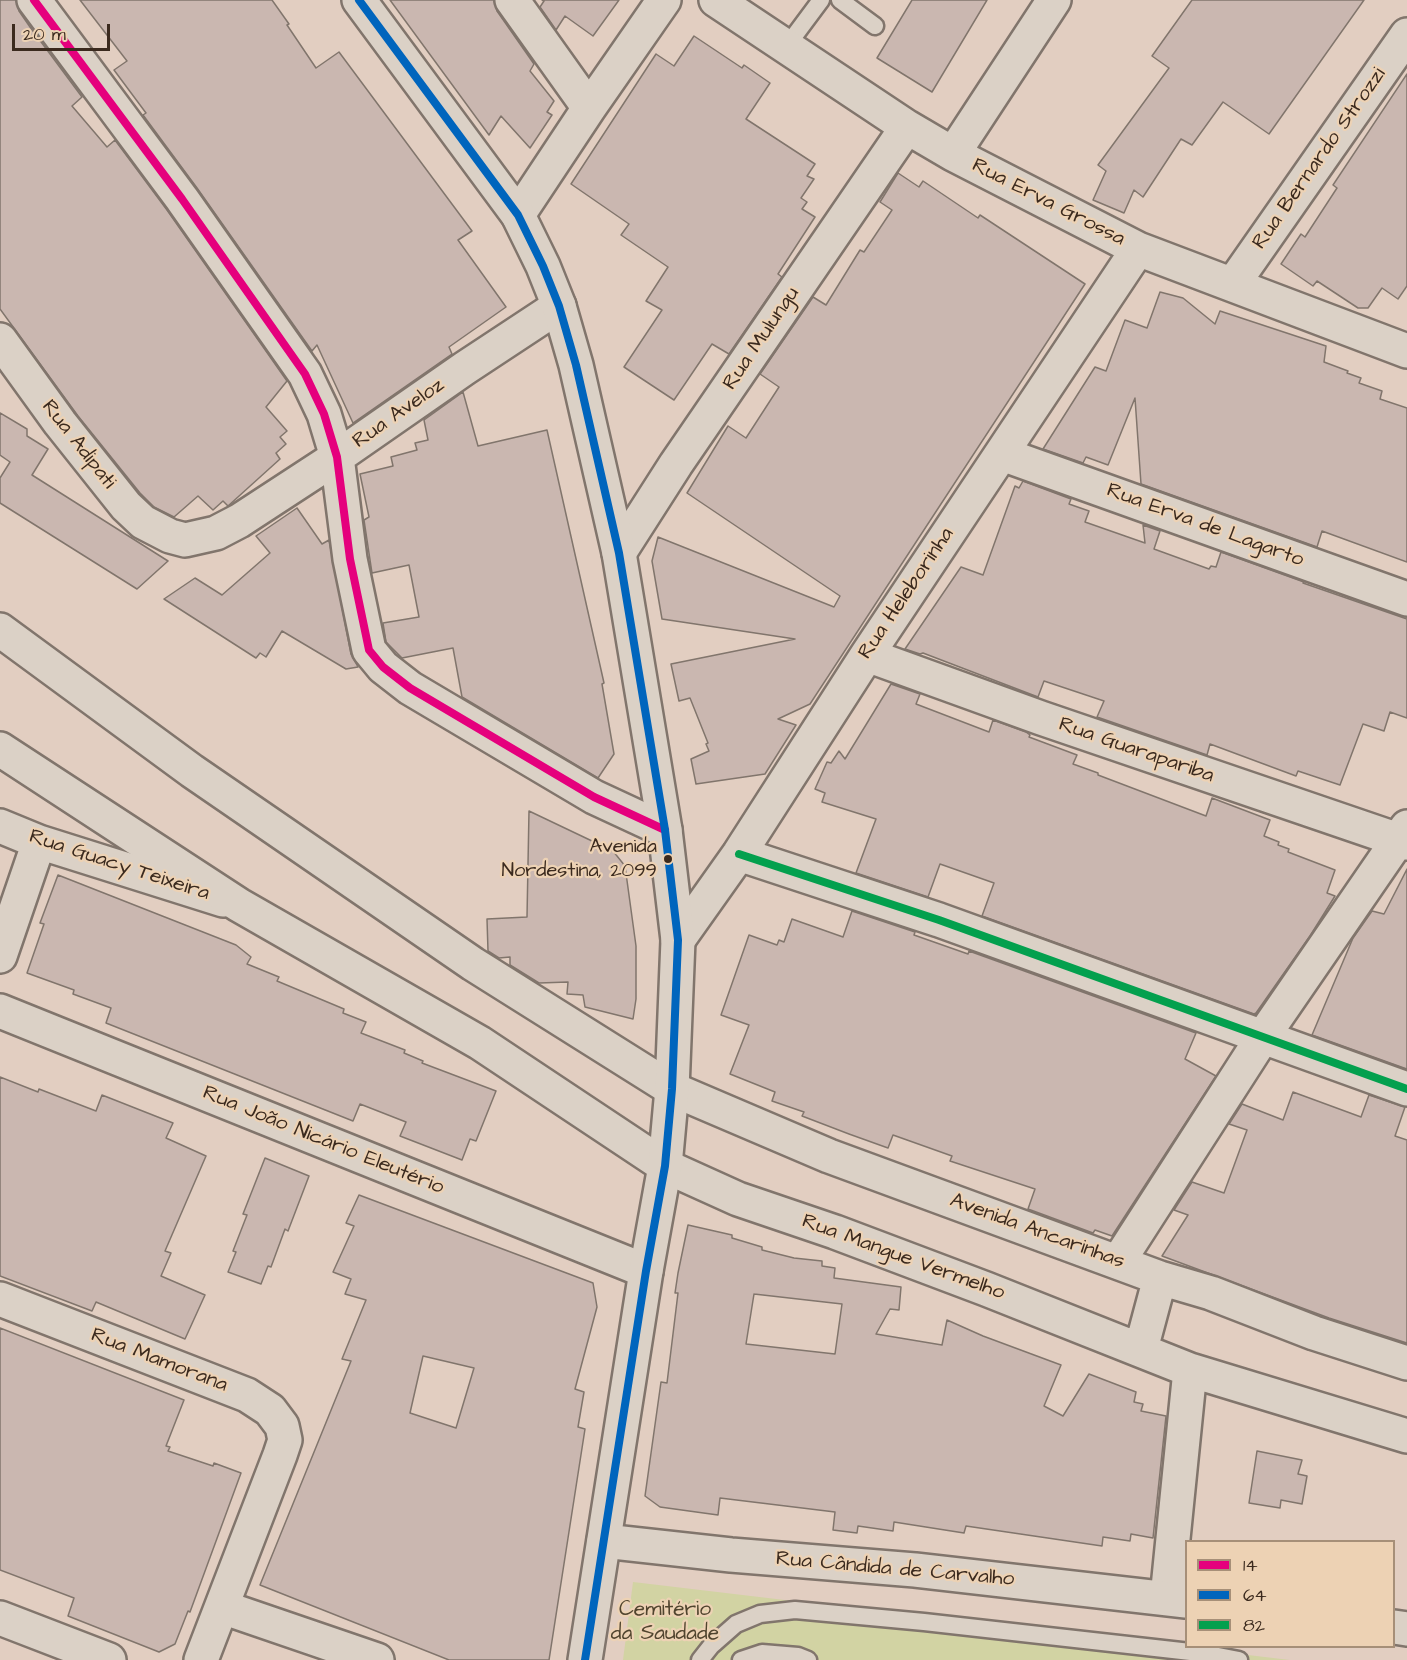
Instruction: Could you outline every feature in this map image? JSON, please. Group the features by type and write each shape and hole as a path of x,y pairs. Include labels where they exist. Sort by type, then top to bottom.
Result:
{"street":[{"path":"34,0 182,199 304,374 324,414 337,457 350,560 369,650 383,668 410,688 594,797 665,830"},
{"path":"359,0 518,215 543,266 559,306 576,365 619,553 665,830 678,940 672,1089 665,1166 646,1271 585,1660"},
{"path":"512,0 589,108"},
{"path":"518,215 664,0"},
{"name":"Rua Erva Grossa","path":"716,0 907,128 1138,249 1407,351"},
{"path":"953,154 1054,0"},
{"name":"Rua Bernardo Strozzi","path":"1233,284 1407,35"},
{"name":"Rua Mulungu","path":"619,553 683,455 907,128"},
{"name":"Rua Heleborinha","path":"678,940 739,854 867,655 1138,249"},
{"name":"Rua Aveloz","path":"170,536 185,540 216,533 239,521 559,306"},
{"name":"Rua Adipati","path":"0,340 60,423 126,506 143,522 170,536"},
{"name":"Rua Erva de Lagarto","path":"1002,454 1407,599"},
{"name":"Avenida Ancarinhas","path":"0,630 192,771 444,944 672,1089 829,1156 1160,1278 1211,1293 1314,1332 1407,1363"},
{"name":"Rua Guarapariba","path":"867,655 1041,718 1404,837"},
{"path":"0,749 238,905"},
{"name":"Rua Guacy Teixeira","path":"0,826 39,842 238,905"},
{"path":"1118,1262 1264,1035 1404,837"},
{"path":"0,956 39,842"},
{"path":"739,854 939,920 1264,1035 1407,1089"},
{"name":"Rua Mangue Vermelho","path":"238,905 480,1043 665,1166 738,1199 835,1232 1141,1349 1190,1370 1407,1436"},
{"name":"Rua João Nicário Eleutério","path":"0,1011 646,1271"},
{"path":"1141,1349 1160,1278"},
{"name":"Rua Mamorana","path":"0,1299 247,1395 270,1410 282,1425 285,1440 222,1607"},
{"path":"1177,1599 1190,1370"},
{"name":"Rua Cândida de Carvalho","path":"604,1541 731,1555 915,1570 1177,1599"},
{"path":"201,1660 222,1607 377,1660"},
{"path":"0,1618 109,1660"}],"lane":[{"path":"786,47 821,0"},
{"path":"840,0 875,26"},
{"path":"700,1660 711,1646 736,1624 760,1614 795,1610 924,1622 1208,1654 1239,1660"},
{"path":"741,1660 762,1653 798,1656 808,1660"}],"green space":[{"name":"Cemitério da Saudade","path":"633,1582 1290,1660 623,1660"}],"building":[{"path":"0,0 16,0 19,11 82,97 72,106 107,147 115,140 287,381 266,407 287,431 280,437 286,444 276,453 280,459 228,506 223,501 213,510 198,496 174,517 154,507 78,416 0,309"},
{"path":"80,0 272,0 316,68 339,52 472,231 458,240 506,307 449,347 452,354 353,423 317,345 312,351 143,115 146,113 114,70 127,61"},
{"path":"390,0 494,0 497,11 534,64 530,71 554,101 547,112 552,115 530,148 501,116 489,135"},
{"path":"542,0 619,0 593,36 565,16 556,30 540,7 544,1"},
{"path":"912,0 987,0 932,92 877,58"},
{"path":"1192,0 1364,0 1269,134 1223,102 1192,145 1181,139 1143,197 1134,190 1124,213 1093,200 1106,171 1098,165 1169,68 1152,56"},
{"path":"694,36 742,68 744,65 770,83 746,119 815,164 807,176 814,179 801,198 807,202 802,209 815,217 778,274 782,277 729,354 712,344 674,400 624,367 662,310 646,301 668,267 621,235 629,224 571,184 656,54 674,66"},
{"path":"1407,74 1407,286 1398,299 1382,288 1368,308 1358,308 1317,281 1313,286 1281,264 1301,234 1305,237 1337,188 1333,185"},
{"path":"898,173 919,187 923,181 978,218 980,215 1085,284 810,704 778,719 796,725 765,774 696,784 691,759 709,751 706,744 708,743 690,698 679,701 671,664 795,639 662,619 652,561 658,537 834,607 840,596 687,493 728,426 746,438 779,387 760,374 813,297 826,305 860,250 864,252 892,210 880,202"},
{"path":"1160,292 1183,298 1215,324 1220,311 1326,346 1324,362 1361,378 1359,383 1382,391 1380,399 1407,408 1407,562 1322,531 1317,547 1141,484 1135,398 1108,465 1086,457 1083,463 1043,449 1095,367 1106,371 1125,320 1147,328"},
{"path":"463,392 478,446 547,430 604,683 602,684 614,754 598,778 462,697 453,648 402,658 386,642 383,623 419,617 409,565 372,573 364,520 369,517 360,474 393,466 391,457 417,450 415,443 428,440 424,420"},
{"path":"0,413 27,429 27,436 48,449 32,475 168,561 137,589 0,503 0,478 10,462 0,455"},
{"path":"1023,481 1071,499 1069,504 1089,511 1085,522 1145,543 1143,525 1160,531 1154,549 1209,569 1211,566 1216,567 1221,552 1407,619 1407,718 1390,712 1384,731 1363,724 1340,785 1298,771 1296,776 1210,744 1207,755 1097,717 1104,701 1044,681 1038,697 923,653 905,649 961,567 983,575 1015,486 1019,488"},
{"path":"297,508 322,544 329,540 351,654 358,667 346,669 282,631 266,657 260,653 256,658 164,599 195,578 222,595 270,553 256,536"},
{"path":"891,684 920,694 916,704 989,732 993,720 1026,732 1030,735 1029,737 1077,755 1073,764 1206,816 1212,798 1270,820 1264,836 1279,842 1278,845 1289,849 1288,852 1335,870 1327,893 1335,896 1310,936 1254,1014 982,916 994,883 940,864 928,897 856,873 876,819 822,802 825,793 815,789 827,762 831,763 839,751 845,759"},
{"path":"529,811 613,851 625,866 636,946 636,999 633,1019 585,1007 583,995 567,994 568,982 539,983 510,965 510,957 499,958 488,951 487,919 527,917"},
{"path":"1407,869 1407,1069 1312,1035 1353,938 1372,911 1384,914"},
{"path":"58,875 236,945 251,957 247,964 279,977 277,981 344,1009 343,1013 366,1022 361,1033 405,1050 404,1053 423,1061 422,1063 496,1091 476,1141 470,1139 462,1160 400,1136 406,1122 360,1104 353,1121 106,1023 111,1008 73,994 74,990 27,973 44,924 40,923"},
{"path":"852,911 915,932 914,935 968,954 969,951 1196,1033 1185,1059 1216,1076 1112,1236 1095,1230 1093,1233 1028,1209 1035,1189 950,1161 952,1156 893,1135 888,1148 849,1134 802,1116 804,1112 772,1101 775,1092 730,1074 749,1025 721,1015 749,935 777,945 779,940 784,942 792,919 843,937"},
{"path":"0,1077 96,1111 102,1095 173,1123 166,1138 206,1156 165,1251 171,1253 161,1276 205,1295 185,1339 96,1302 92,1311 0,1276"},
{"path":"1293,1092 1361,1117 1369,1095 1405,1107 1395,1136 1407,1140 1407,1343 1329,1318 1162,1256 1188,1215 1174,1210 1192,1182 1224,1193 1247,1130 1229,1124 1242,1104 1283,1120"},
{"path":"265,1158 309,1176 288,1231 285,1229 271,1267 268,1266 261,1284 228,1272 236,1252 233,1251 247,1215 243,1214"},
{"path":"359,1195 593,1283 597,1307 575,1389 584,1392 578,1427 585,1429 549,1660 449,1660 260,1585 351,1361 342,1359 366,1300 345,1294 351,1279 333,1272 354,1226 346,1223","holes":["423,1356 474,1368 456,1428 410,1413"]},
{"path":"688,1225 732,1235 732,1238 762,1247 762,1250 794,1258 822,1261 822,1266 835,1268 834,1278 901,1287 899,1310 890,1309 876,1334 942,1345 947,1320 1061,1365 1044,1406 1063,1416 1089,1374 1136,1392 1134,1402 1143,1404 1141,1411 1166,1416 1153,1538 1131,1534 1130,1541 1103,1537 1102,1546 966,1526 964,1533 894,1522 893,1531 858,1526 857,1533 833,1530 835,1512 720,1498 718,1515 660,1507 645,1496 661,1382 667,1383 678,1293 675,1293","holes":["754,1294 842,1304 835,1354 746,1344"]},
{"path":"0,1328 184,1400 166,1446 170,1447 168,1451 241,1473 190,1612 188,1611 175,1644 159,1652 68,1616 74,1598 0,1570"},
{"path":"1257,1451 1302,1460 1298,1474 1307,1476 1302,1504 1281,1500 1280,1508 1249,1503"}],"transit line":[{"name":"14","path":"34,0 182,199 305,374 324,414 337,457 350,559 369,650 383,667 410,688 594,797 665,830"},
{"name":"64","path":"359,0 518,215 543,266 559,306 576,365 619,553 665,830 678,940 672,1089 665,1166 646,1271 585,1660"},
{"name":"82","path":"739,854 939,920 1407,1089"}],"place":[{"name":"Avenida Nordestina, 2099","path":"668,859"}]}
